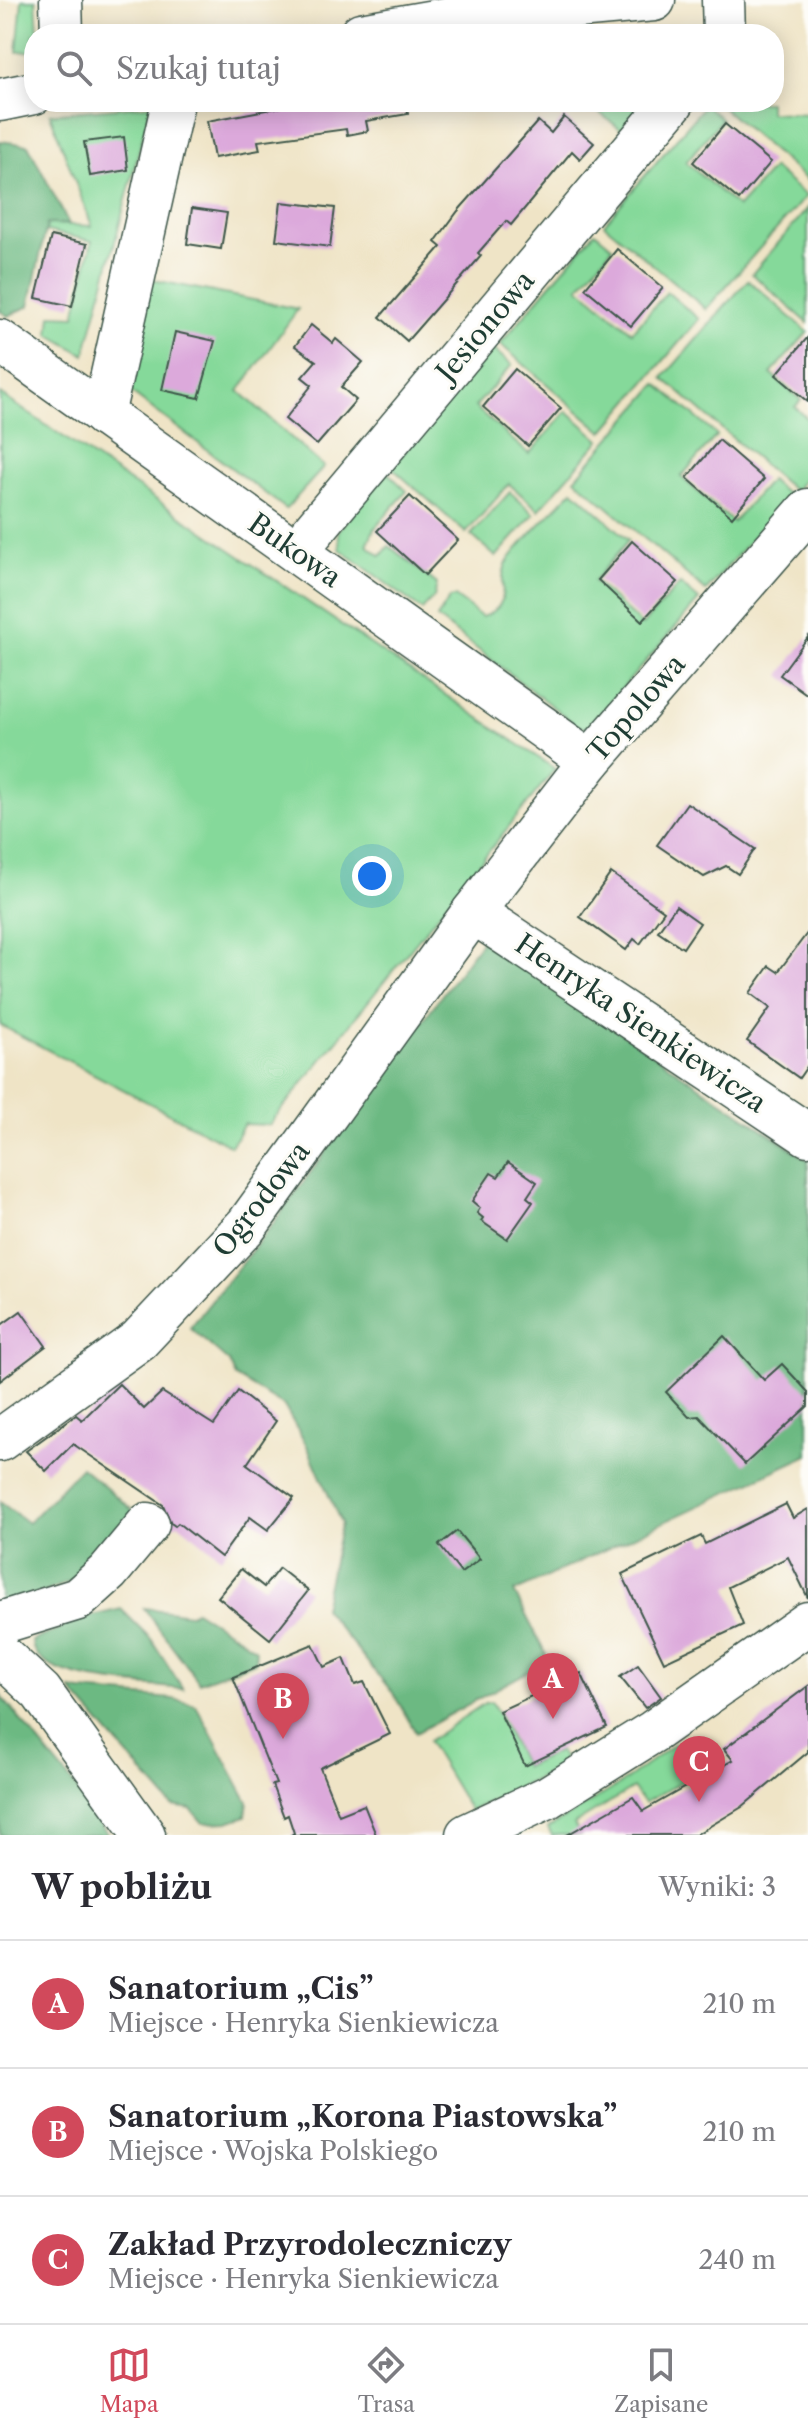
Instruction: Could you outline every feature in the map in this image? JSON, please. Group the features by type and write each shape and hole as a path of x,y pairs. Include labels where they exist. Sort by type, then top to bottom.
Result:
{"street":[{"path":"61,0 62,24"},
{"path":"418,24 654,0"},
{"path":"723,0 724,24"},
{"path":"0,100 24,95"},
{"path":"103,415 171,112"},
{"name":"Jesionowa","path":"297,550 665,112"},
{"name":"Bukowa","path":"0,341 590,761"},
{"name":"Topolowa","path":"473,912 590,761 808,510"},
{"name":"Henryka Sienkiewicza","path":"473,912 808,1135"},
{"name":"Ogrodowa","path":"0,1440 139,1340 247,1225 473,912"},
{"path":"0,1623 78,1599 108,1572 148,1524"},
{"path":"467,1835 548,1797 654,1731 808,1623"},
{"path":"0,1654 41,1692 144,1835"}],"green space":[{"path":"22,0 36,0 37,24 24,24 24,52 17,52"},
{"path":"149,112 85,355 49,334 51,315 75,316 92,241 46,231 47,224 92,226 50,114"},
{"path":"598,112 639,112 622,130"},
{"path":"699,112 714,112 722,119 686,162 738,207 773,168 806,196 706,309 604,224"},
{"path":"728,112 808,114 808,181"},
{"path":"0,141 28,145 69,224 47,224 29,306 8,316 0,311"},
{"path":"808,208 808,323 752,274"},
{"path":"595,232 613,247 579,287 632,332 667,292 699,319 603,432 500,344"},
{"path":"149,279 298,309 239,391 324,467 286,509 125,388"},
{"path":"748,280 808,332 771,374 801,400 795,407 808,419 808,475 794,491 663,378"},
{"path":"493,349 512,365 475,407 529,454 567,411 600,440 539,510 509,484 466,533 391,467"},
{"path":"657,384 717,435 681,477 733,522 770,480 789,496 706,591 575,479"},
{"path":"0,394 555,769 269,1125 244,1124 231,1146 0,1025"},
{"path":"387,472 407,491 374,529 367,545 381,556 389,546 437,584 434,597 422,610 340,549 338,531"},
{"path":"573,490 629,540 594,581 642,625 680,584 699,600 588,728 579,727 437,618 450,598 455,597 482,617 498,607 503,594 506,565"},
{"path":"510,492 534,514 496,557 471,535"},
{"path":"483,939 808,1160 808,1455 514,1592 549,1660 416,1733 393,1693 323,1608 341,1523 308,1448 284,1406 236,1377 229,1362 190,1328 269,1229"},
{"path":"81,1467 136,1513 79,1578 0,1610 0,1502 28,1523"},
{"path":"144,1608 190,1614 195,1610 256,1649 255,1662 199,1682"},
{"path":"121,1609 151,1639 183,1689 120,1683 71,1674 51,1666 37,1655 32,1641 83,1618"},
{"path":"71,1690 173,1699 196,1705 248,1802 246,1816 228,1822 203,1823 191,1809 172,1806"},
{"path":"0,1695 75,1786 108,1835 0,1835"},
{"path":"492,1702 525,1767 559,1751 567,1764 470,1811 428,1741 485,1703"},
{"path":"674,1744 684,1745 703,1769 644,1803 633,1788 574,1824 580,1835 552,1835 548,1828 619,1785"}],"building":[{"path":"255,112 408,114 366,121 368,131 347,135 346,129 258,141 260,150 214,158 207,121"},
{"path":"564,117 594,143 580,159 572,151 511,225 506,221 478,253 481,256 407,341 380,317 441,247 435,242 458,211 538,121 551,133"},
{"path":"725,124 771,162 739,200 693,162"},
{"path":"124,137 128,170 90,176 84,142"},
{"path":"281,202 335,208 330,247 276,240"},
{"path":"192,208 227,213 221,249 187,244"},
{"path":"51,236 87,244 72,306 36,298"},
{"path":"617,249 663,288 631,326 585,288"},
{"path":"311,325 333,343 336,339 363,362 341,387 356,400 317,445 285,419 312,385 302,377 316,361 295,346"},
{"path":"175,332 215,341 199,398 162,390"},
{"path":"808,337 808,402 776,375"},
{"path":"515,369 561,408 528,446 483,407"},
{"path":"719,440 764,479 732,517 687,478"},
{"path":"410,496 458,540 425,575 377,531"},
{"path":"632,541 678,582 642,621 598,580"},
{"path":"808,637 808,695 780,675"},
{"path":"687,803 755,849 738,874 726,866 704,877 657,845"},
{"path":"611,873 664,911 640,944 634,939 626,950 580,917"},
{"path":"676,906 700,923 683,948 658,931"},
{"path":"808,932 808,1065 799,1078 747,1041 770,1008 750,993 769,966 778,972"},
{"path":"508,1162 537,1182 527,1197 533,1202 507,1239 481,1221 483,1218 477,1213 480,1208 472,1201 491,1173 498,1177"},
{"path":"21,1311 46,1346 0,1381 0,1326"},
{"path":"724,1336 764,1380 782,1364 808,1392 808,1406 745,1464 699,1416 689,1417 666,1392"},
{"path":"119,1384 144,1409 162,1392 214,1425 238,1391 276,1421 247,1464 294,1498 268,1530 250,1517 221,1557 178,1523 175,1526 171,1523 163,1505 73,1444 46,1471 26,1451 76,1415 82,1420"},
{"path":"786,1504 793,1518 808,1509 808,1598 788,1557 728,1587 743,1625 664,1662 622,1574 701,1536 705,1544"},
{"path":"457,1531 480,1559 461,1573 439,1545"},
{"path":"279,1568 308,1591 270,1639 218,1597 241,1569 264,1587"},
{"path":"313,1644 324,1667 344,1658 355,1685 364,1682 390,1734 320,1768 339,1815 364,1805 376,1835 291,1835 294,1833 288,1815 284,1817 272,1785 276,1784 233,1677"},
{"path":"638,1665 661,1697 645,1708 620,1677"},
{"path":"581,1673 607,1727 525,1766 499,1711"},
{"path":"808,1686 808,1752 742,1807 695,1835 567,1835 633,1797 643,1811 733,1760 724,1749"}],"place":[{"name":"Sanatorium „Cis”","path":"553,1719"},
{"name":"Sanatorium „Korona Piastowska”","path":"283,1739"},
{"name":"Zakład Przyrodoleczniczy","path":"699,1802"}]}
